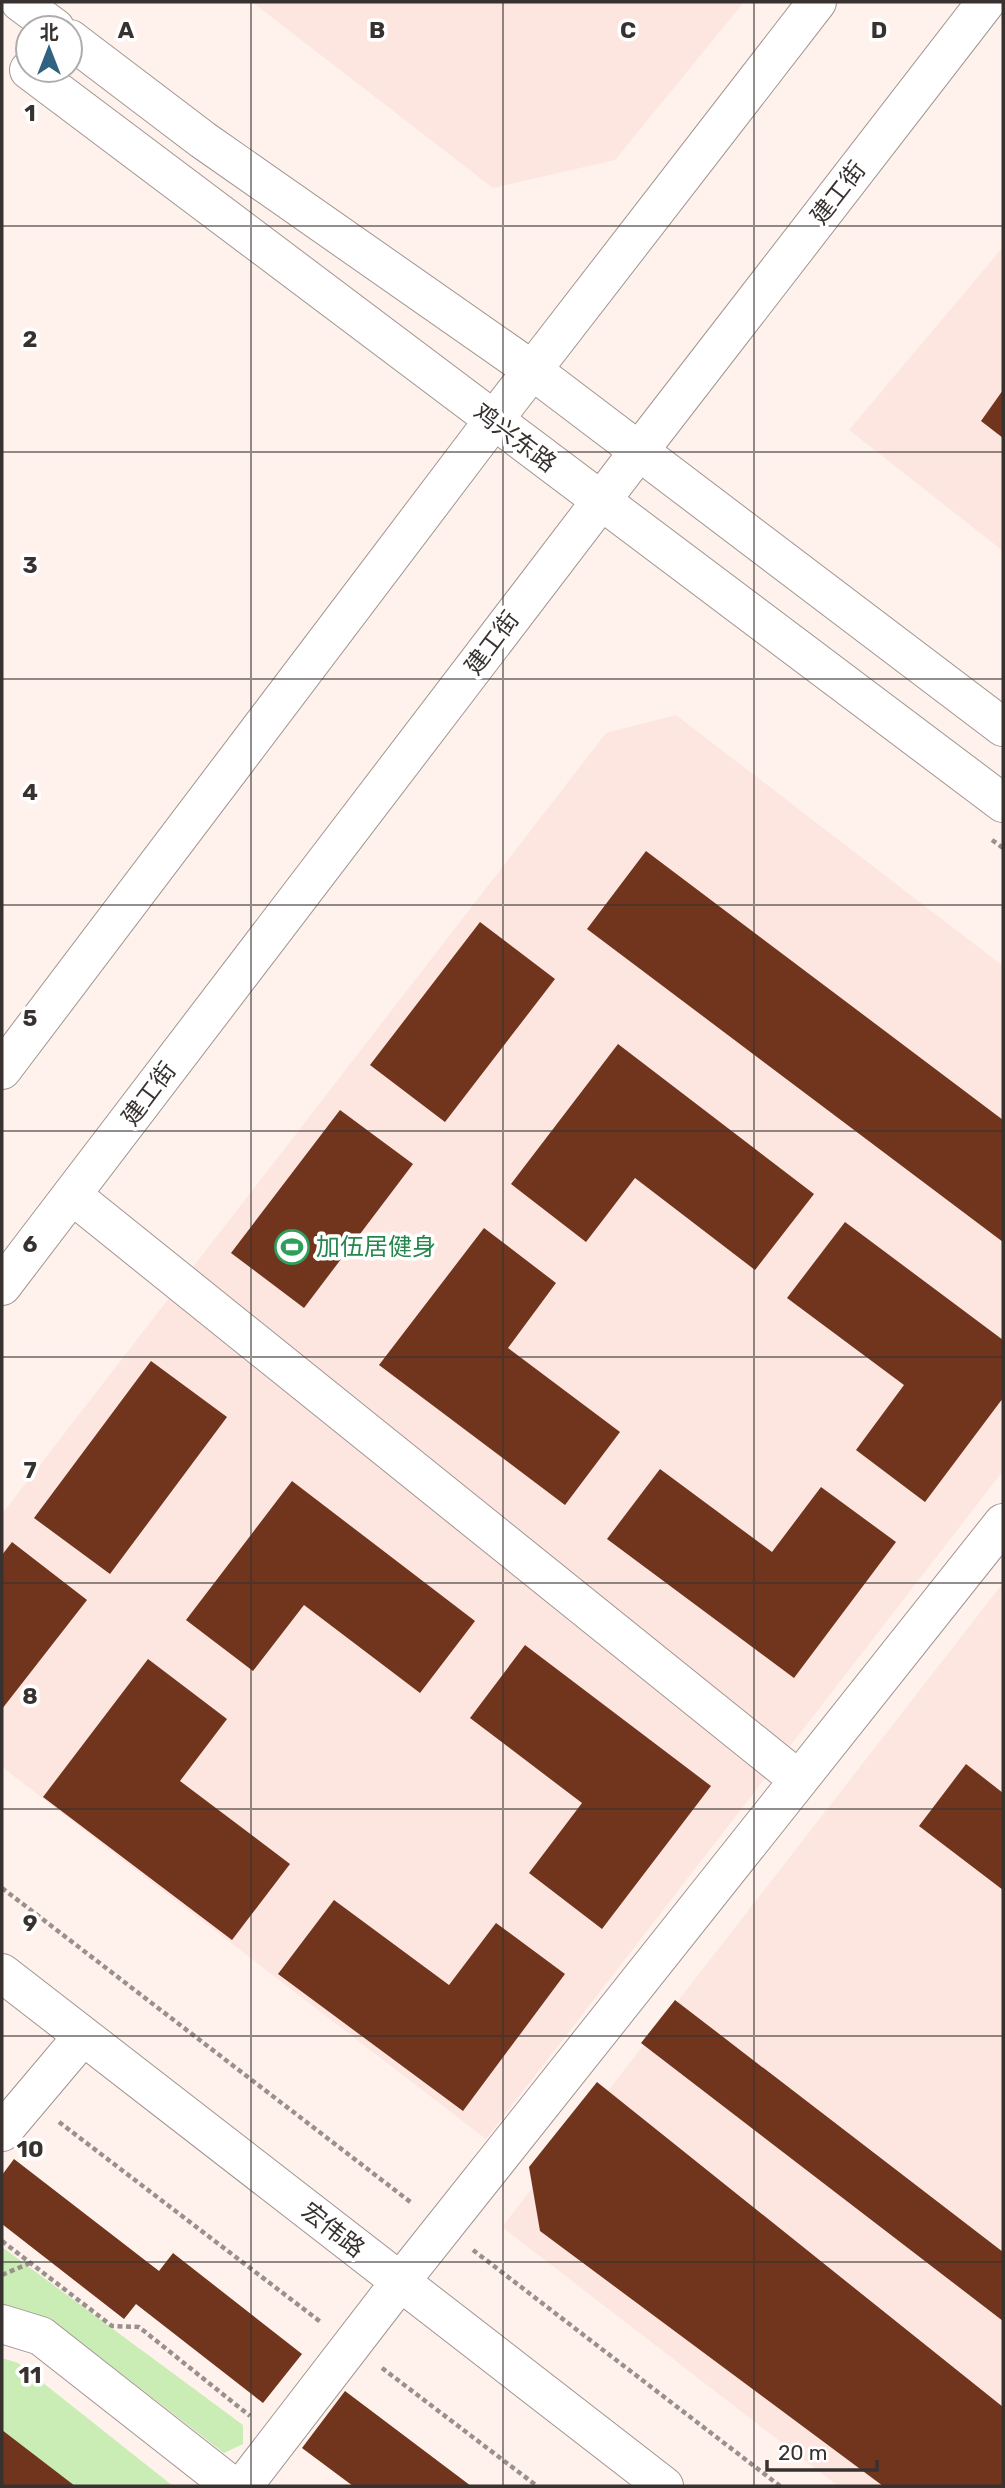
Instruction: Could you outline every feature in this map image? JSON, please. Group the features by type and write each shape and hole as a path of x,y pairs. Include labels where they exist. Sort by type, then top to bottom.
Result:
{"main road":[{"path":"20,2 36,14"},
{"path":"2,1070 493,421 817,2"},
{"name":"建工街","path":"2,1286 985,2"},
{"path":"84,50 215,148 532,370 1003,727"},
{"name":"鸡兴东路","path":"47,84 1003,803"},
{"path":"72,1195 799,1780"},
{"path":"243,2486 400,2282 1003,1523"},
{"name":"宏伟路","path":"2,1973 664,2486"},
{"path":"2,2132 83,2036"},
{"path":"2,2324 41,2336 232,2486"}],"path":[{"path":"2,1888 780,2486"},
{"path":"28,2099 537,2486"},
{"path":"2,2242 112,2326 139,2327 279,2439"},
{"path":"2,2275 30,2263"}],"shaded area":[{"path":"252,2 744,2 615,160 493,188"},
{"path":"1003,247 1003,551 849,430"},
{"path":"676,715 1003,966 1003,1471 486,2139 2,1767 2,1514 606,733"},
{"path":"1003,1583 1003,2486 838,2486 502,2227"}],"green space":[{"path":"2,2247 243,2425 243,2444 224,2453 61,2327 2,2306"},
{"path":"2,2358 18,2363 173,2486 2,2486"}],"building":[{"path":"1003,390 1003,438 981,421"},
{"path":"646,851 1003,1120 1003,1242 587,929"},
{"path":"480,922 555,979 445,1122 370,1065"},
{"path":"618,1044 814,1194 755,1270 635,1178 586,1242 511,1184"},
{"path":"340,1110 413,1164 304,1308 231,1253"},
{"path":"845,1222 1003,1340 1003,1398 925,1502 856,1450 904,1385 787,1298"},
{"path":"484,1228 556,1283 508,1348 620,1432 565,1505 379,1365"},
{"path":"151,1361 227,1417 110,1574 34,1518"},
{"path":"660,1469 772,1552 821,1487 896,1542 794,1678 607,1539"},
{"path":"292,1481 475,1621 420,1693 304,1605 253,1671 186,1620"},
{"path":"12,1542 87,1600 2,1709 2,1555"},
{"path":"525,1645 711,1786 602,1929 529,1873 582,1803 470,1718"},
{"path":"148,1659 227,1719 180,1781 290,1864 232,1940 43,1797"},
{"path":"966,1764 1003,1793 1003,1890 919,1826"},
{"path":"334,1900 449,1985 496,1923 565,1974 463,2111 278,1974"},
{"path":"675,2000 1003,2252 1003,2321 641,2043"},
{"path":"597,2082 1003,2407 1003,2486 883,2486 540,2231 529,2167"},
{"path":"14,2159 159,2271 173,2253 302,2354 263,2403 136,2304 124,2319 2,2224 2,2175"},
{"path":"345,2391 471,2486 353,2486 302,2448"},
{"path":"2,2430 75,2486 2,2486"}],"place":[{"name":"加伍居健身","path":"292,1247"}]}
